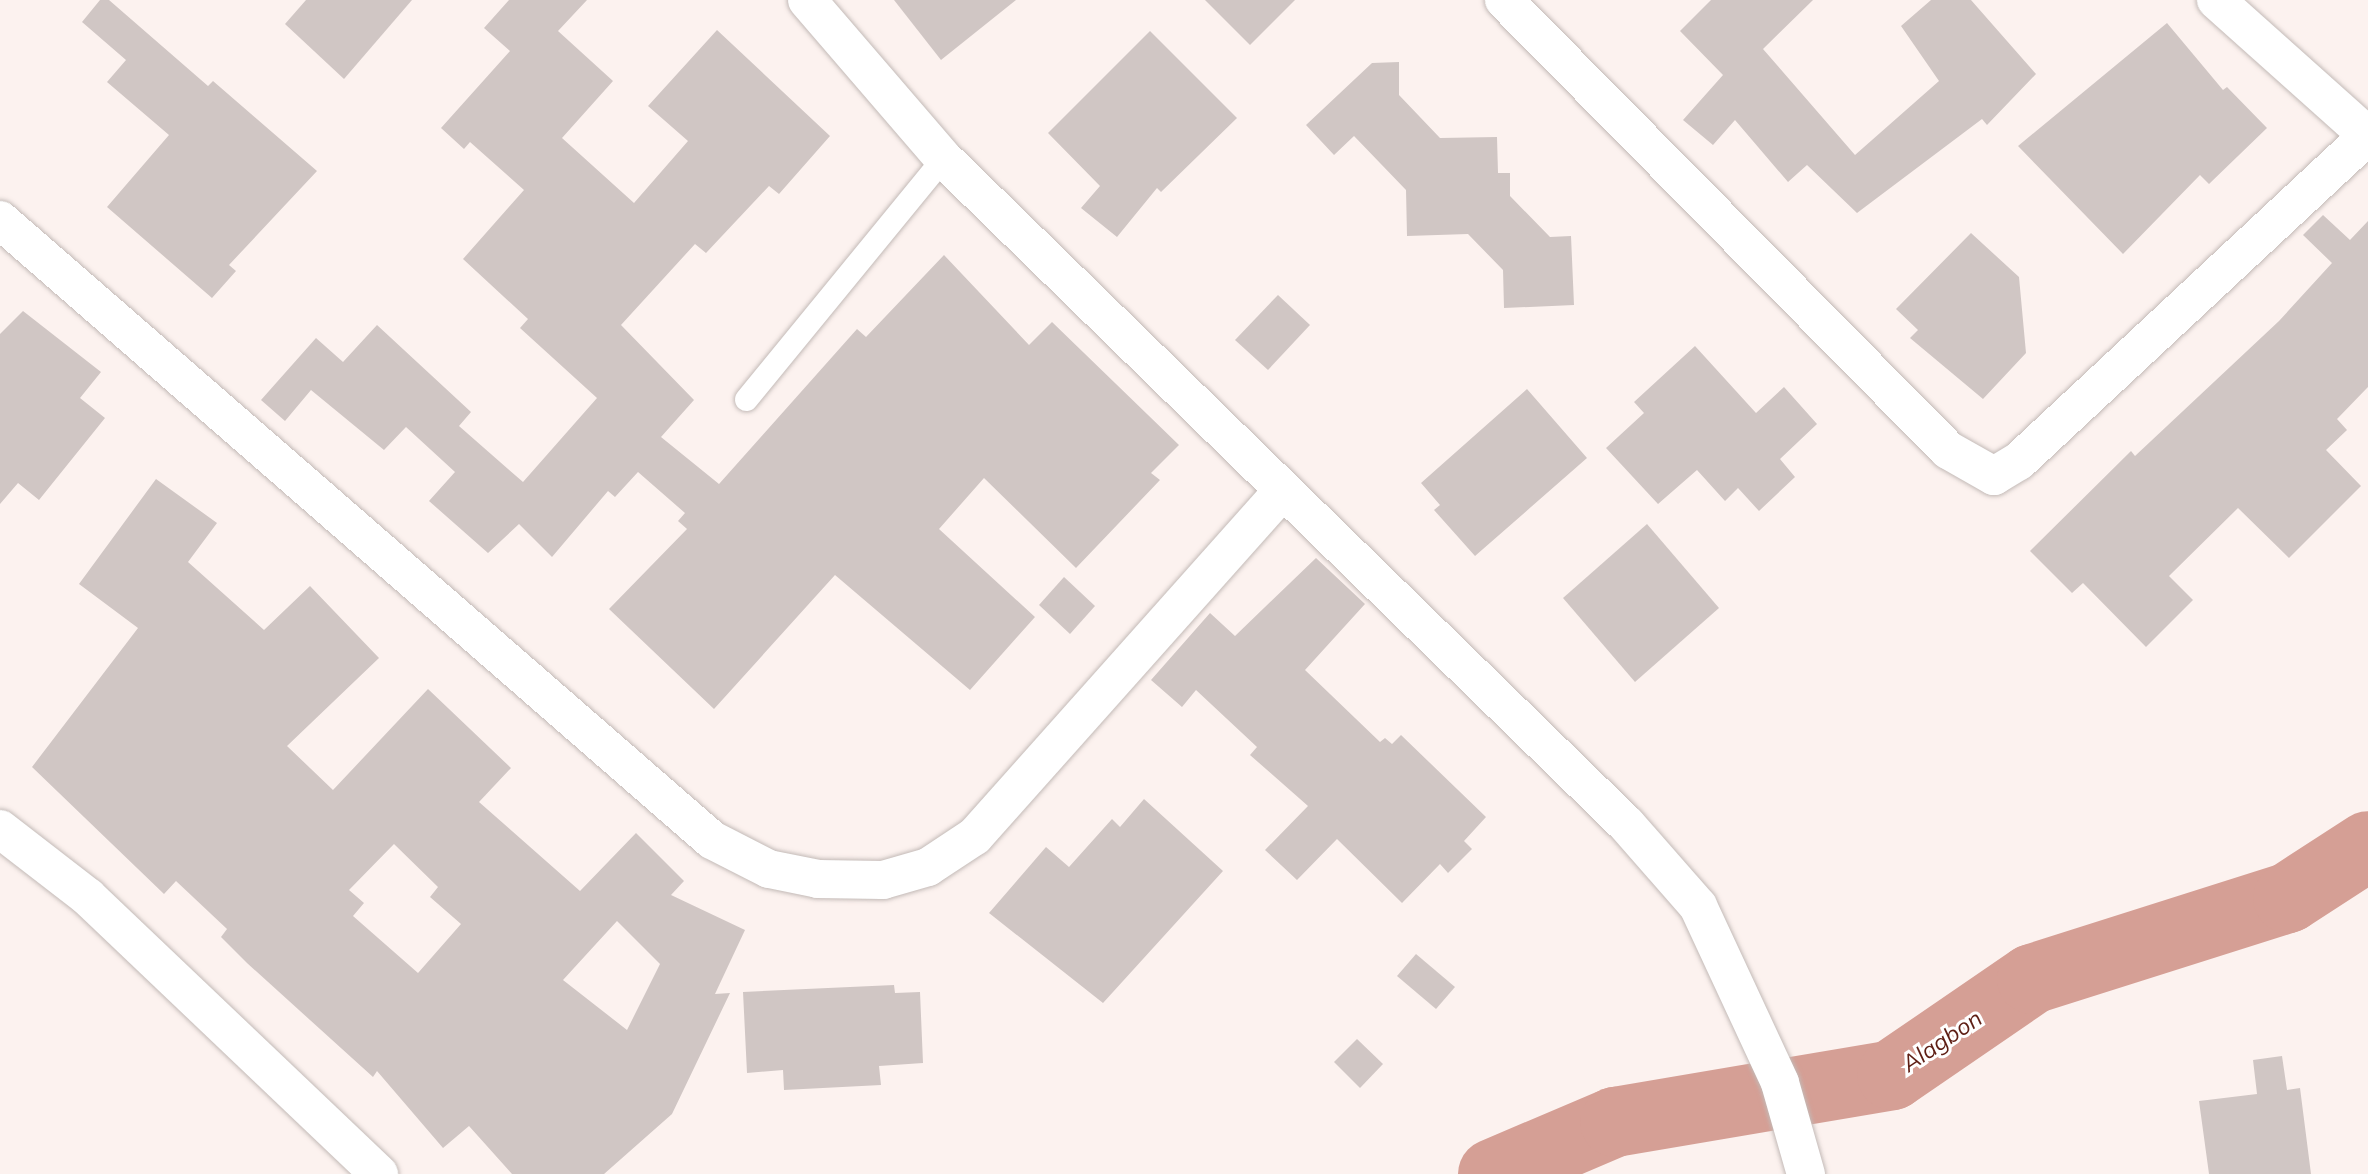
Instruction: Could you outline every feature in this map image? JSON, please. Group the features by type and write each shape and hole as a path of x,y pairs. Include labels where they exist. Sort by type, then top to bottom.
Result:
{"street":[{"path":"807,0 943,158 1281,492 1627,825 1698,906 1780,1083 1806,1174"},
{"path":"1504,0 1948,450 1994,476 2019,461 2368,136 2216,0"},
{"path":"0,220 712,840 782,872 883,880 928,867 975,836 1281,492"},
{"path":"0,829 88,897 379,1174"}],"lane":[{"path":"746,399 943,158"}],"building":[{"path":"100,0 109,0 208,86 213,81 317,171 229,265 236,271 212,298 107,207 169,135 107,82 126,60 82,22"},
{"path":"306,0 412,0 344,79 285,24"},
{"path":"509,0 587,0 558,31 613,81 562,138 634,203 688,141 648,106 717,30 830,136 779,194 769,186 706,253 695,244 621,325 694,400 661,437 719,484 857,329 866,337 944,255 1029,345 1052,322 1179,445 1151,473 1160,480 1076,568 984,478 939,529 1035,617 970,690 835,575 714,709 609,609 687,529 678,521 685,513 638,472 615,497 608,491 552,557 519,524 488,553 429,501 455,472 406,427 384,450 311,390 285,421 261,400 316,338 343,362 377,325 471,412 459,426 523,482 597,398 520,328 528,319 463,259 524,190 470,142 464,149 441,128 510,51 484,28"},
{"path":"894,0 1016,0 941,60"},
{"path":"1205,0 1295,0 1250,45"},
{"path":"1711,0 1813,0 1763,49 1855,155 1939,81 1901,26 1931,0 1971,0 2036,74 1987,125 1982,119 1857,213 1807,165 1788,182 1735,120 1713,145 1683,120 1723,75 1680,31"},
{"path":"2167,23 2223,90 2227,87 2267,128 2209,184 2200,175 2123,254 2018,146"},
{"path":"1150,31 1237,118 1161,192 1157,188 1117,237 1081,208 1100,186 1048,133"},
{"path":"1399,62 1399,95 1440,138 1497,137 1498,173 1510,173 1510,196 1550,237 1571,236 1574,305 1504,308 1503,270 1468,234 1407,236 1406,190 1354,136 1334,155 1306,125 1372,63"},
{"path":"2323,215 2350,240 2368,221 2368,387 2337,419 2347,430 2326,450 2361,486 2289,558 2238,508 2169,576 2193,600 2146,647 2083,583 2072,593 2030,551 2131,451 2135,456 2279,321 2332,263 2303,235"},
{"path":"1971,233 2019,277 2026,353 1983,399 1910,338 1918,330 1896,309"},
{"path":"1278,295 1310,325 1268,370 1235,340"},
{"path":"23,311 101,372 80,398 105,418 39,500 18,483 0,504 0,334"},
{"path":"1695,346 1756,413 1784,387 1817,424 1780,459 1795,477 1759,511 1738,488 1725,501 1697,470 1658,504 1606,448 1644,413 1634,402"},
{"path":"1527,389 1587,458 1475,556 1434,510 1440,505 1421,483"},
{"path":"156,479 217,523 188,562 264,630 310,586 379,658 287,746 333,790 428,689 511,768 479,802 580,891 636,833 684,881 671,895 745,930 715,994 730,993 672,1114 604,1174 512,1174 469,1126 443,1148 377,1071 373,1077 221,937 227,929 176,881 164,894 32,767 138,628 79,584","holes":["394,844 438,887 430,897 461,924 418,973 353,916 364,903 349,890","617,921 660,964 627,1030 563,980"]},
{"path":"1647,524 1719,608 1635,682 1563,598"},
{"path":"1316,558 1365,604 1305,670 1380,742 1385,738 1392,744 1401,735 1486,817 1464,841 1472,849 1448,873 1440,864 1402,903 1337,839 1297,880 1265,850 1308,806 1250,755 1257,747 1196,690 1182,707 1151,680 1210,613 1235,636"},
{"path":"1064,577 1095,606 1070,634 1039,605"},
{"path":"1144,799 1223,871 1103,1003 989,913 1046,847 1069,867 1112,819 1120,827"},
{"path":"1416,954 1455,987 1436,1009 1397,976"},
{"path":"894,985 895,993 920,992 923,1063 879,1066 881,1085 784,1090 783,1070 747,1073 743,992"},
{"path":"1357,1039 1383,1064 1360,1088 1334,1062"},
{"path":"2282,1056 2287,1090 2300,1088 2311,1174 2209,1174 2199,1101 2257,1094 2253,1060"}],"waterway":[{"name":"Alagbon","path":"1493,1174 1615,1122 1892,1075 2032,979 2288,898 2368,846"}]}
